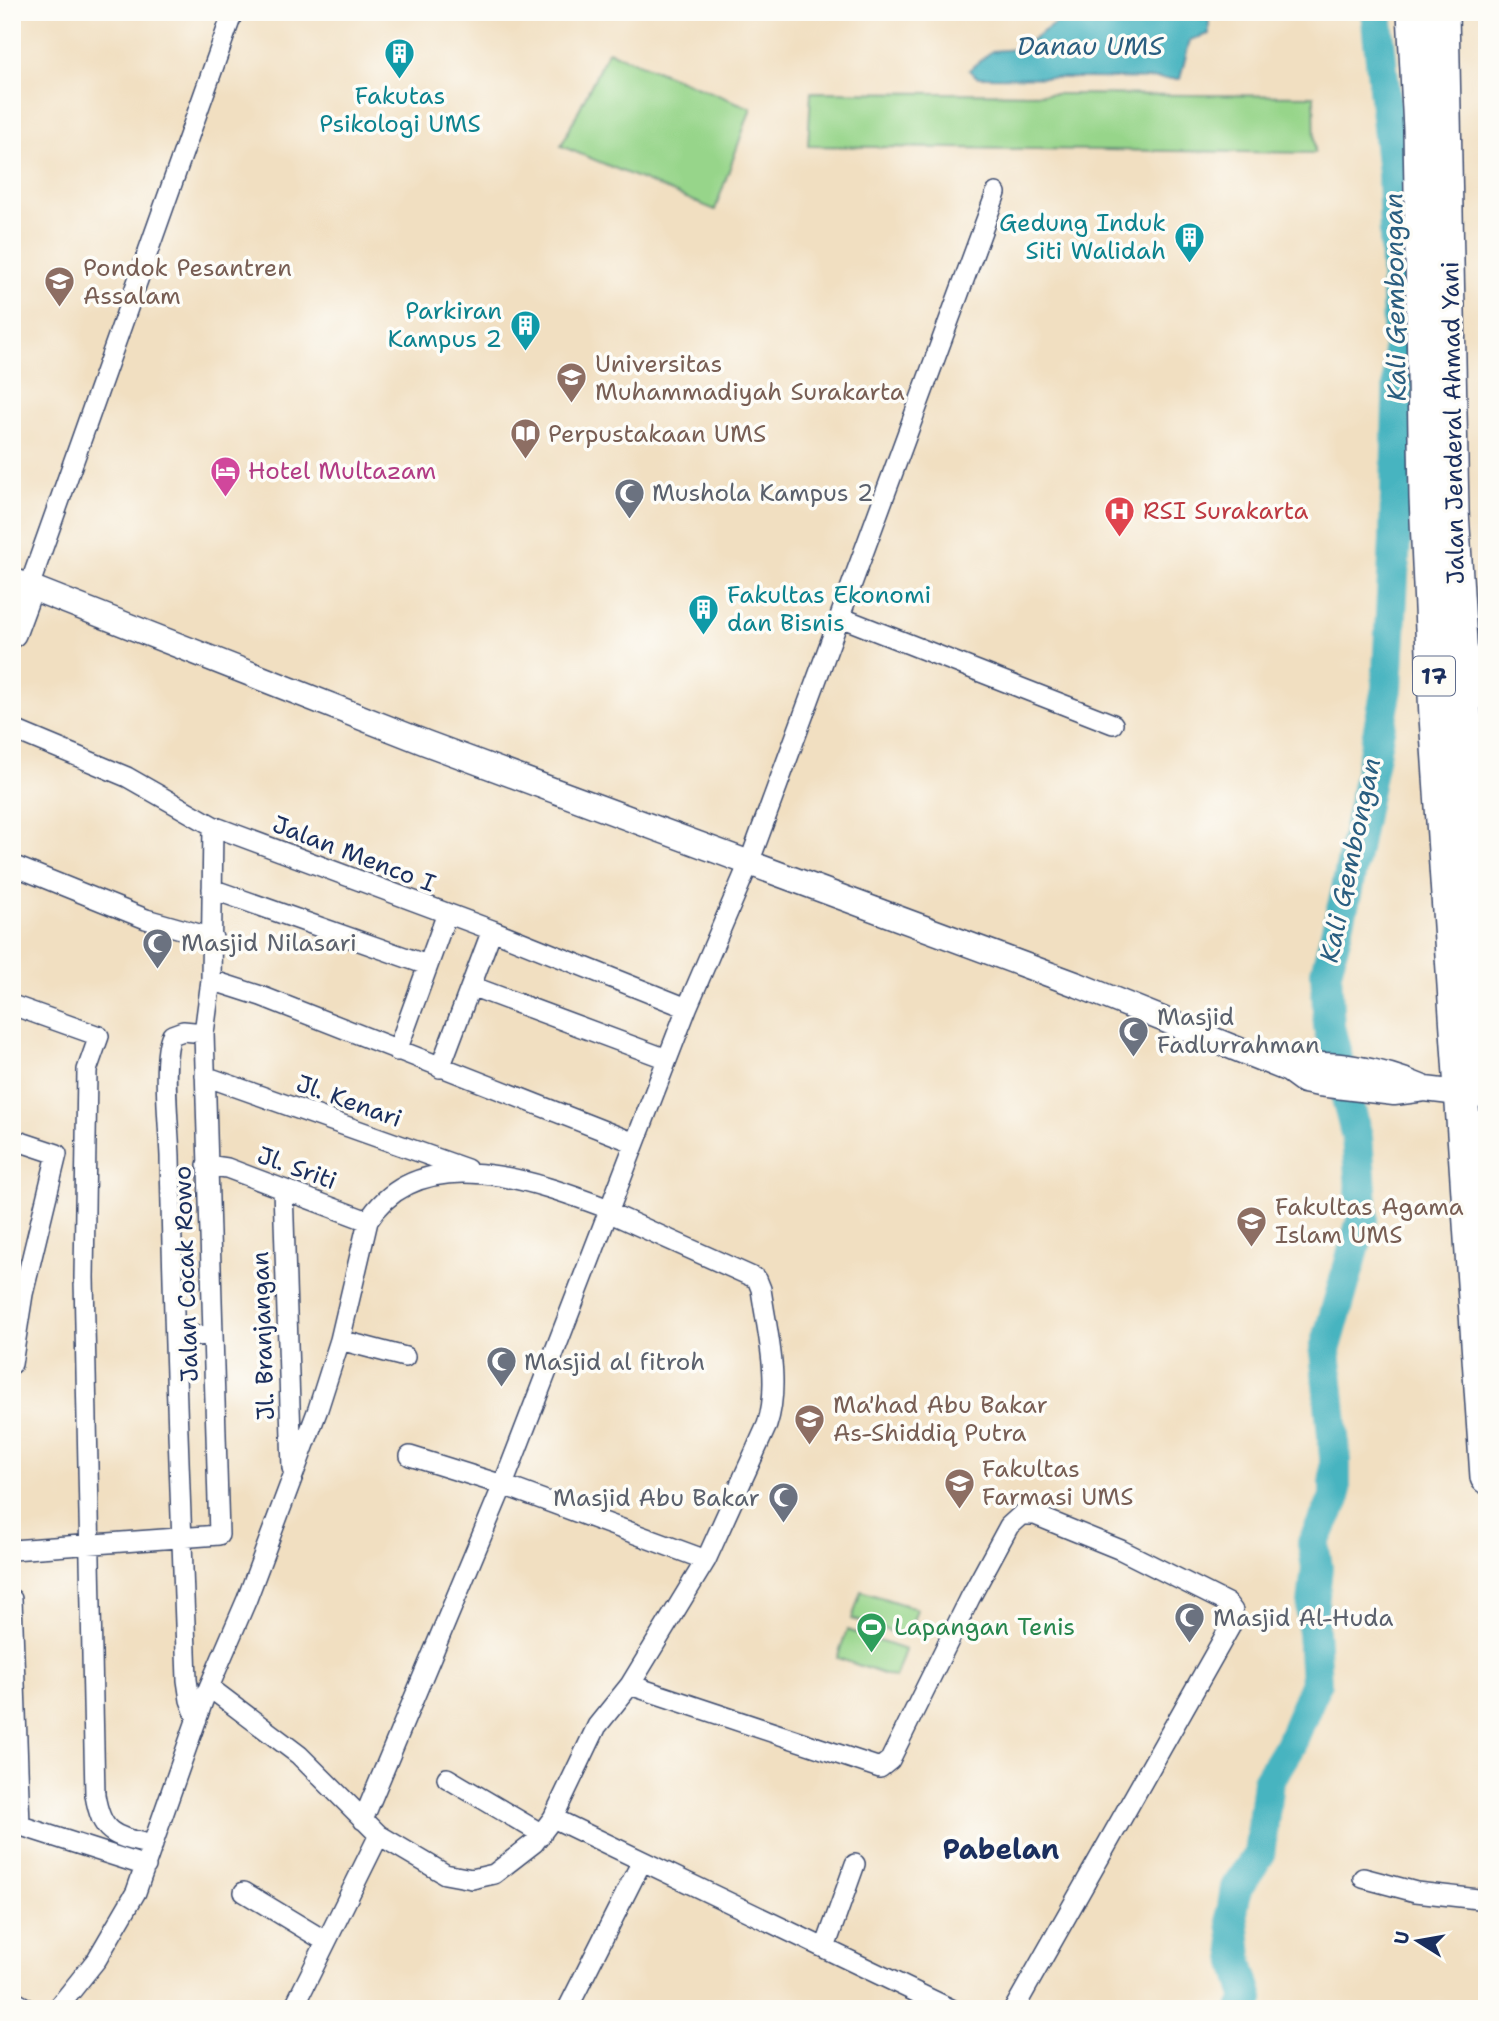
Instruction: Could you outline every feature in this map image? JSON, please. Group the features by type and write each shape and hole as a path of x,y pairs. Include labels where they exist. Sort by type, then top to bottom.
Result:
{"highway":[{"name":"Jalan Jenderal Ahmad Yani","path":"1414,12 1420,130 1427,514 1436,717 1478,1092"},
{"name":"Jalan Jenderal Ahmad Yani","path":"1442,12 1452,511 1478,1092 1487,1477"}],"main road":[{"path":"12,633 20,583"}],"street":[{"path":"233,12 20,583 426,743 1079,985 1289,1070 1306,1064 1319,1075 1357,1080 1396,1076 1425,1089 1478,1092"},
{"path":"363,1820 502,1485 687,1008 750,863 996,193"},
{"path":"840,617 1113,724"},
{"name":"Jalan Menco I","path":"12,729 127,777 213,826 446,916 492,930 687,1008"},
{"name":"Jalan Cocak Rowo","path":"183,1538 219,1535 204,1033 213,937 213,826"},
{"path":"12,865 145,919 213,937"},
{"path":"212,889 427,965"},
{"path":"397,1051 446,916"},
{"path":"440,1068 492,930"},
{"path":"211,980 261,996 635,1143"},
{"path":"471,986 667,1059"},
{"path":"12,1005 99,1036 87,1070 84,1278 95,1795 99,1817 105,1827 116,1835 153,1844"},
{"path":"197,1719 187,1680 167,1056 170,1038 183,1031 204,1033"},
{"name":"Jl. Kenari","path":"205,1076 477,1173"},
{"path":"12,1139 57,1154 18,1292 12,1364"},
{"name":"Jl. Sriti","path":"207,1166 227,1168 368,1221"},
{"path":"57,2009 114,1934 136,1892 209,1686 293,1481 340,1340 368,1221 386,1197 407,1184 437,1175 477,1173 551,1188 757,1279 761,1289 773,1380 770,1414 706,1560 630,1685 597,1726 548,1826 502,1869 472,1879 445,1874 379,1835 284,1742 209,1686"},
{"name":"Jl. Branjangan","path":"283,1189 293,1481"},
{"path":"176,1337 211,1335"},
{"path":"340,1340 405,1357"},
{"path":"410,1456 502,1485 706,1560"},
{"path":"630,1685 880,1768 890,1760 970,1598 1009,1526 1021,1515 1035,1515 1121,1550 1227,1603 1233,1611 1230,1627 1014,2009"},
{"path":"12,1550 183,1538"},
{"path":"12,1599 16,1824 146,1866"},
{"path":"447,1778 548,1826 642,1861 951,2009"},
{"path":"293,2009 379,1835"},
{"path":"568,2008 642,1861"},
{"path":"825,1948 855,1864"},
{"path":"1363,1878 1416,1892 1487,1900"},
{"path":"244,1892 326,1941"},
{"path":"12,2000 28,2009"}],"green space":[{"path":"608,51 751,108 715,210 561,146"},
{"path":"811,92 1314,96 1315,153 808,146"},
{"name":"Lapangan Tenis","path":"861,1591 917,1609 908,1637 852,1619"},
{"name":"Lapangan Tenis","path":"847,1630 905,1650 895,1678 837,1658"}],"water":[{"name":"Danau UMS","path":"1048,12 1209,12 1209,34 1190,40 1180,79 977,77 969,70 992,51 1018,49 1057,22"}],"waterway":[{"name":"Kali Gembongan","path":"1243,2009 1249,1999 1238,1963 1232,1913 1236,1888 1259,1855 1268,1781 1290,1745 1316,1683 1312,1614 1317,1567 1313,1543 1335,1499 1335,1457 1325,1350 1363,1217 1357,1137 1329,1027 1326,972 1346,894 1387,689 1395,540 1399,358 1393,174 1376,12"}],"place":[{"name":"Fakutas Psikologi UMS","path":"400,81"},
{"name":"Gedung Induk Siti Walidah","path":"1189,264"},
{"name":"Pondok Pesantren Assalam","path":"60,309"},
{"name":"Parkiran Kampus 2","path":"525,352"},
{"name":"Universitas Muhammadiyah Surakarta","path":"572,405"},
{"name":"Perpustakaan UMS","path":"525,461"},
{"name":"Hotel Multazam","path":"225,498"},
{"name":"Mushola Kampus 2","path":"629,520"},
{"name":"RSI Surakarta","path":"1120,538"},
{"name":"Fakultas Ekonomi dan Bisnis","path":"704,636"},
{"name":"Masjid Nilasari","path":"158,970"},
{"name":"Masjid Fadlurrahman","path":"1134,1058"},
{"name":"Fakultas Agama Islam UMS","path":"1252,1248"},
{"name":"Masjid al fitroh","path":"501,1389"},
{"name":"Ma'had Abu Bakar As-Shiddiq Putra","path":"810,1446"},
{"name":"Fakultas Farmasi UMS","path":"959,1510"},
{"name":"Masjid Abu Bakar","path":"783,1525"},
{"name":"Masjid Al-Huda","path":"1190,1645"},
{"name":"Lapangan Tenis","path":"871,1654"}],"district":[{"name":"Pabelan","path":"1001,1849"}]}
